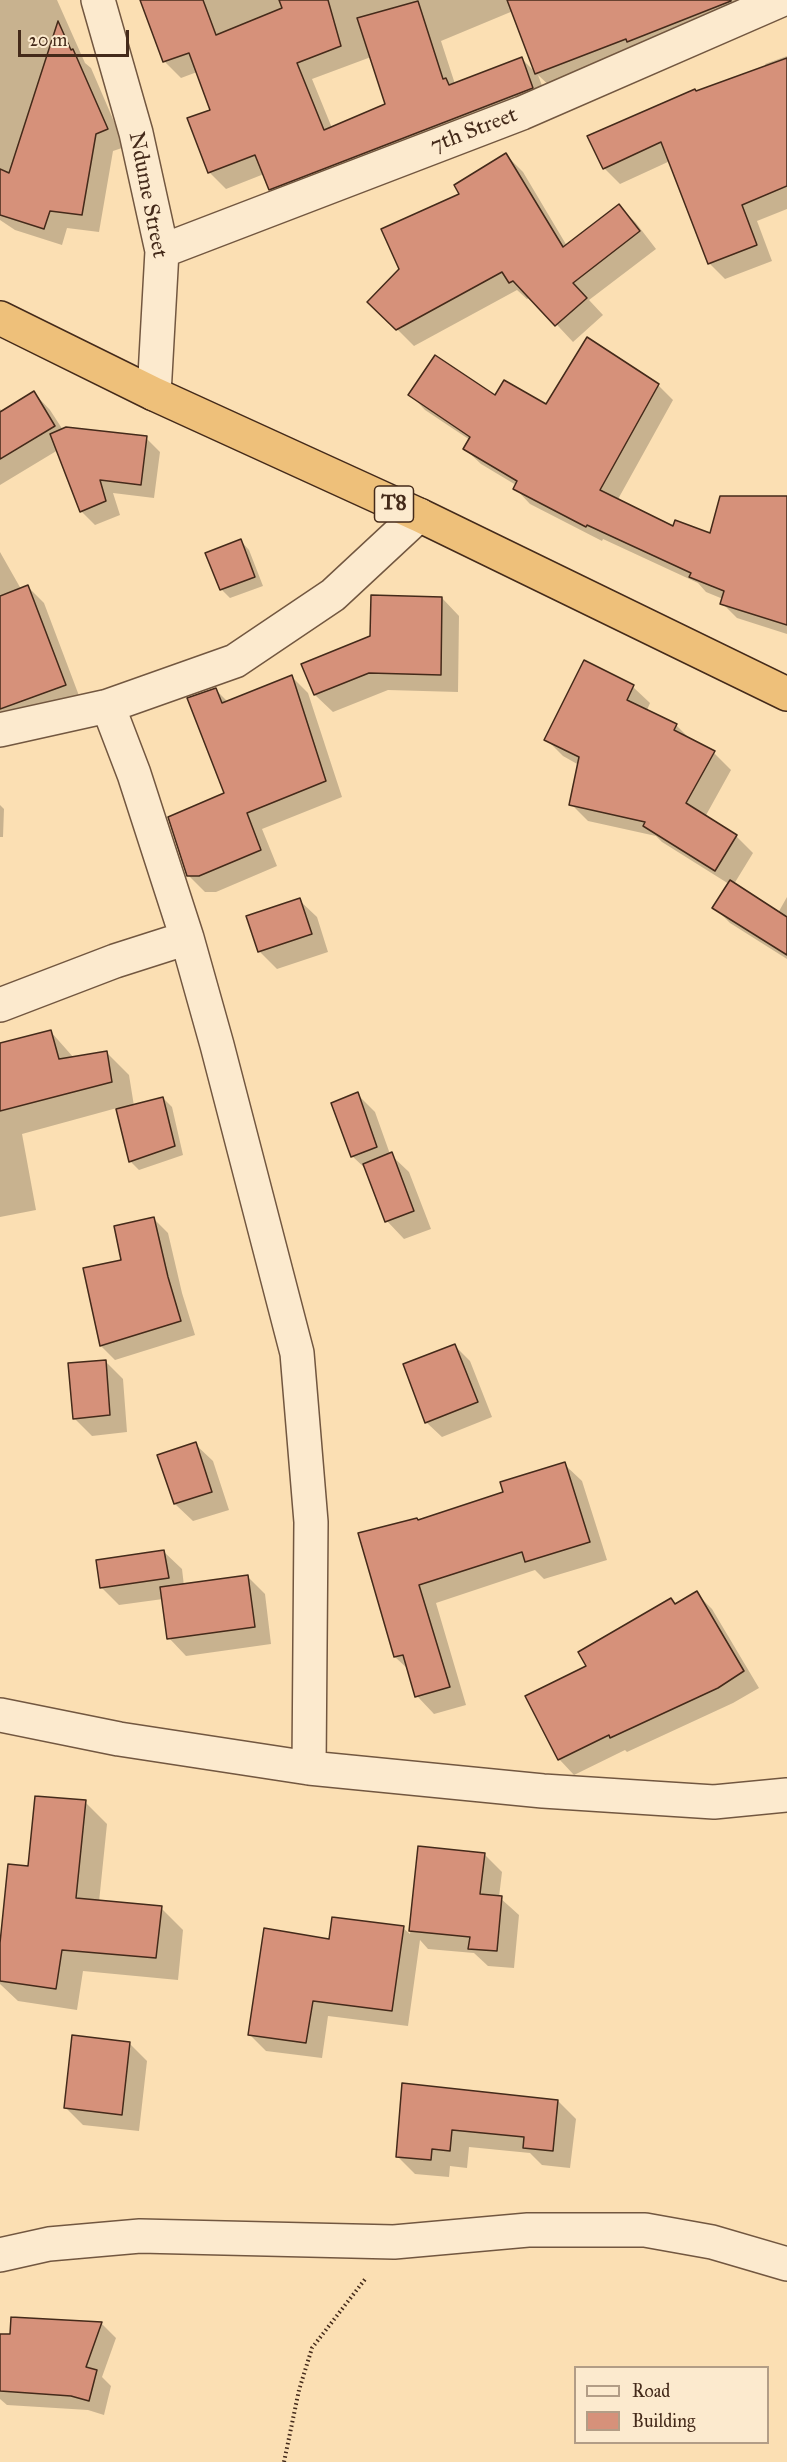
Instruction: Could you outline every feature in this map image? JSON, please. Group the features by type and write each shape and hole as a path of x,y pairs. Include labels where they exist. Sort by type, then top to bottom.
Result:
{"highway":[{"name":"T8","path":"0,318 154,394 419,515 787,694"}],"street":[{"name":"Ndume Street","path":"98,0 136,133 162,251 154,394"},
{"name":"7th Street","path":"162,251 522,113 781,0"},
{"path":"0,730 108,706 235,661 333,596 419,515"},
{"path":"108,706 135,774 187,938 218,1045 297,1353 311,1522 309,1768"},
{"path":"0,1005 115,961 187,938"},
{"path":"0,1715 119,1739 309,1768 543,1791 714,1802 787,1795"},
{"path":"0,2255 50,2244 140,2236 394,2242 528,2230 645,2230 712,2242 787,2264"}],"path":[{"path":"284,2462 299,2390 312,2348 394,2242"}],"building":[{"path":"140,0 203,0 216,35 282,8 279,0 328,0 341,46 297,63 324,130 385,104 357,18 418,1 443,79 446,78 449,85 522,57 533,88 269,190 255,155 208,173 187,118 210,110 189,53 163,62"},
{"path":"507,0 731,1 627,42 626,39 535,74"},
{"path":"58,21 71,50 73,49 108,129 96,134 82,215 50,211 44,229 0,215 0,169 9,173"},
{"path":"787,58 787,186 742,205 757,245 708,264 661,142 603,169 587,136 695,89 696,91"},
{"path":"506,153 563,247 619,204 640,231 573,283 587,298 555,326 513,281 509,283 502,272 396,330 367,302 399,269 381,229 459,194 454,185"},
{"path":"587,337 659,384 600,490 673,526 675,520 710,533 720,496 787,496 787,625 720,604 724,591 689,577 691,573 587,525 586,527 513,489 517,481 463,449 470,437 408,395 435,355 495,395 504,380 546,404"},
{"path":"34,391 55,426 0,459 0,412"},
{"path":"66,427 147,436 141,485 100,480 106,501 80,512 50,434"},
{"path":"241,539 255,577 220,590 205,553"},
{"path":"28,585 66,685 0,709 0,596"},
{"path":"371,595 442,597 441,675 369,673 314,695 301,664 370,636"},
{"path":"584,660 634,685 627,700 677,724 674,730 715,751 686,803 737,835 715,871 643,826 645,822 569,805 579,757 544,740"},
{"path":"292,675 326,781 247,813 261,850 199,876 187,876 168,817 224,793 187,698 216,688 222,703"},
{"path":"730,880 787,917 787,955 712,908"},
{"path":"300,898 312,934 258,952 246,916"},
{"path":"51,1030 59,1059 107,1051 112,1082 0,1111 0,1043"},
{"path":"358,1092 377,1147 351,1157 331,1103"},
{"path":"163,1097 175,1146 129,1162 116,1109"},
{"path":"392,1152 414,1211 385,1222 363,1164"},
{"path":"154,1217 181,1321 100,1346 83,1268 121,1260 114,1226"},
{"path":"455,1344 478,1402 425,1423 403,1364"},
{"path":"106,1360 110,1415 73,1419 68,1363"},
{"path":"196,1442 212,1492 174,1504 157,1455"},
{"path":"565,1462 590,1542 525,1562 522,1552 419,1585 450,1687 415,1697 403,1655 394,1657 358,1533 417,1518 418,1520 503,1492 500,1482"},
{"path":"164,1550 169,1578 100,1588 96,1560"},
{"path":"248,1575 255,1627 167,1639 160,1587"},
{"path":"697,1591 744,1671 718,1688 610,1738 609,1735 558,1760 525,1696 586,1666 578,1652 671,1598 675,1604"},
{"path":"35,1796 86,1800 76,1898 162,1906 156,1958 62,1950 56,1989 0,1981 0,1943 8,1864 28,1866"},
{"path":"418,1846 485,1853 480,1894 502,1896 497,1951 468,1949 470,1937 409,1931"},
{"path":"332,1917 404,1926 392,2011 313,2001 306,2043 248,2035 264,1928 329,1939"},
{"path":"72,2035 130,2042 122,2115 64,2108"},
{"path":"402,2083 558,2100 553,2151 523,2148 524,2137 452,2130 450,2151 432,2149 431,2160 396,2157"},
{"path":"11,2317 102,2322 86,2367 97,2370 89,2401 71,2396 0,2391 0,2334 10,2334"}]}
